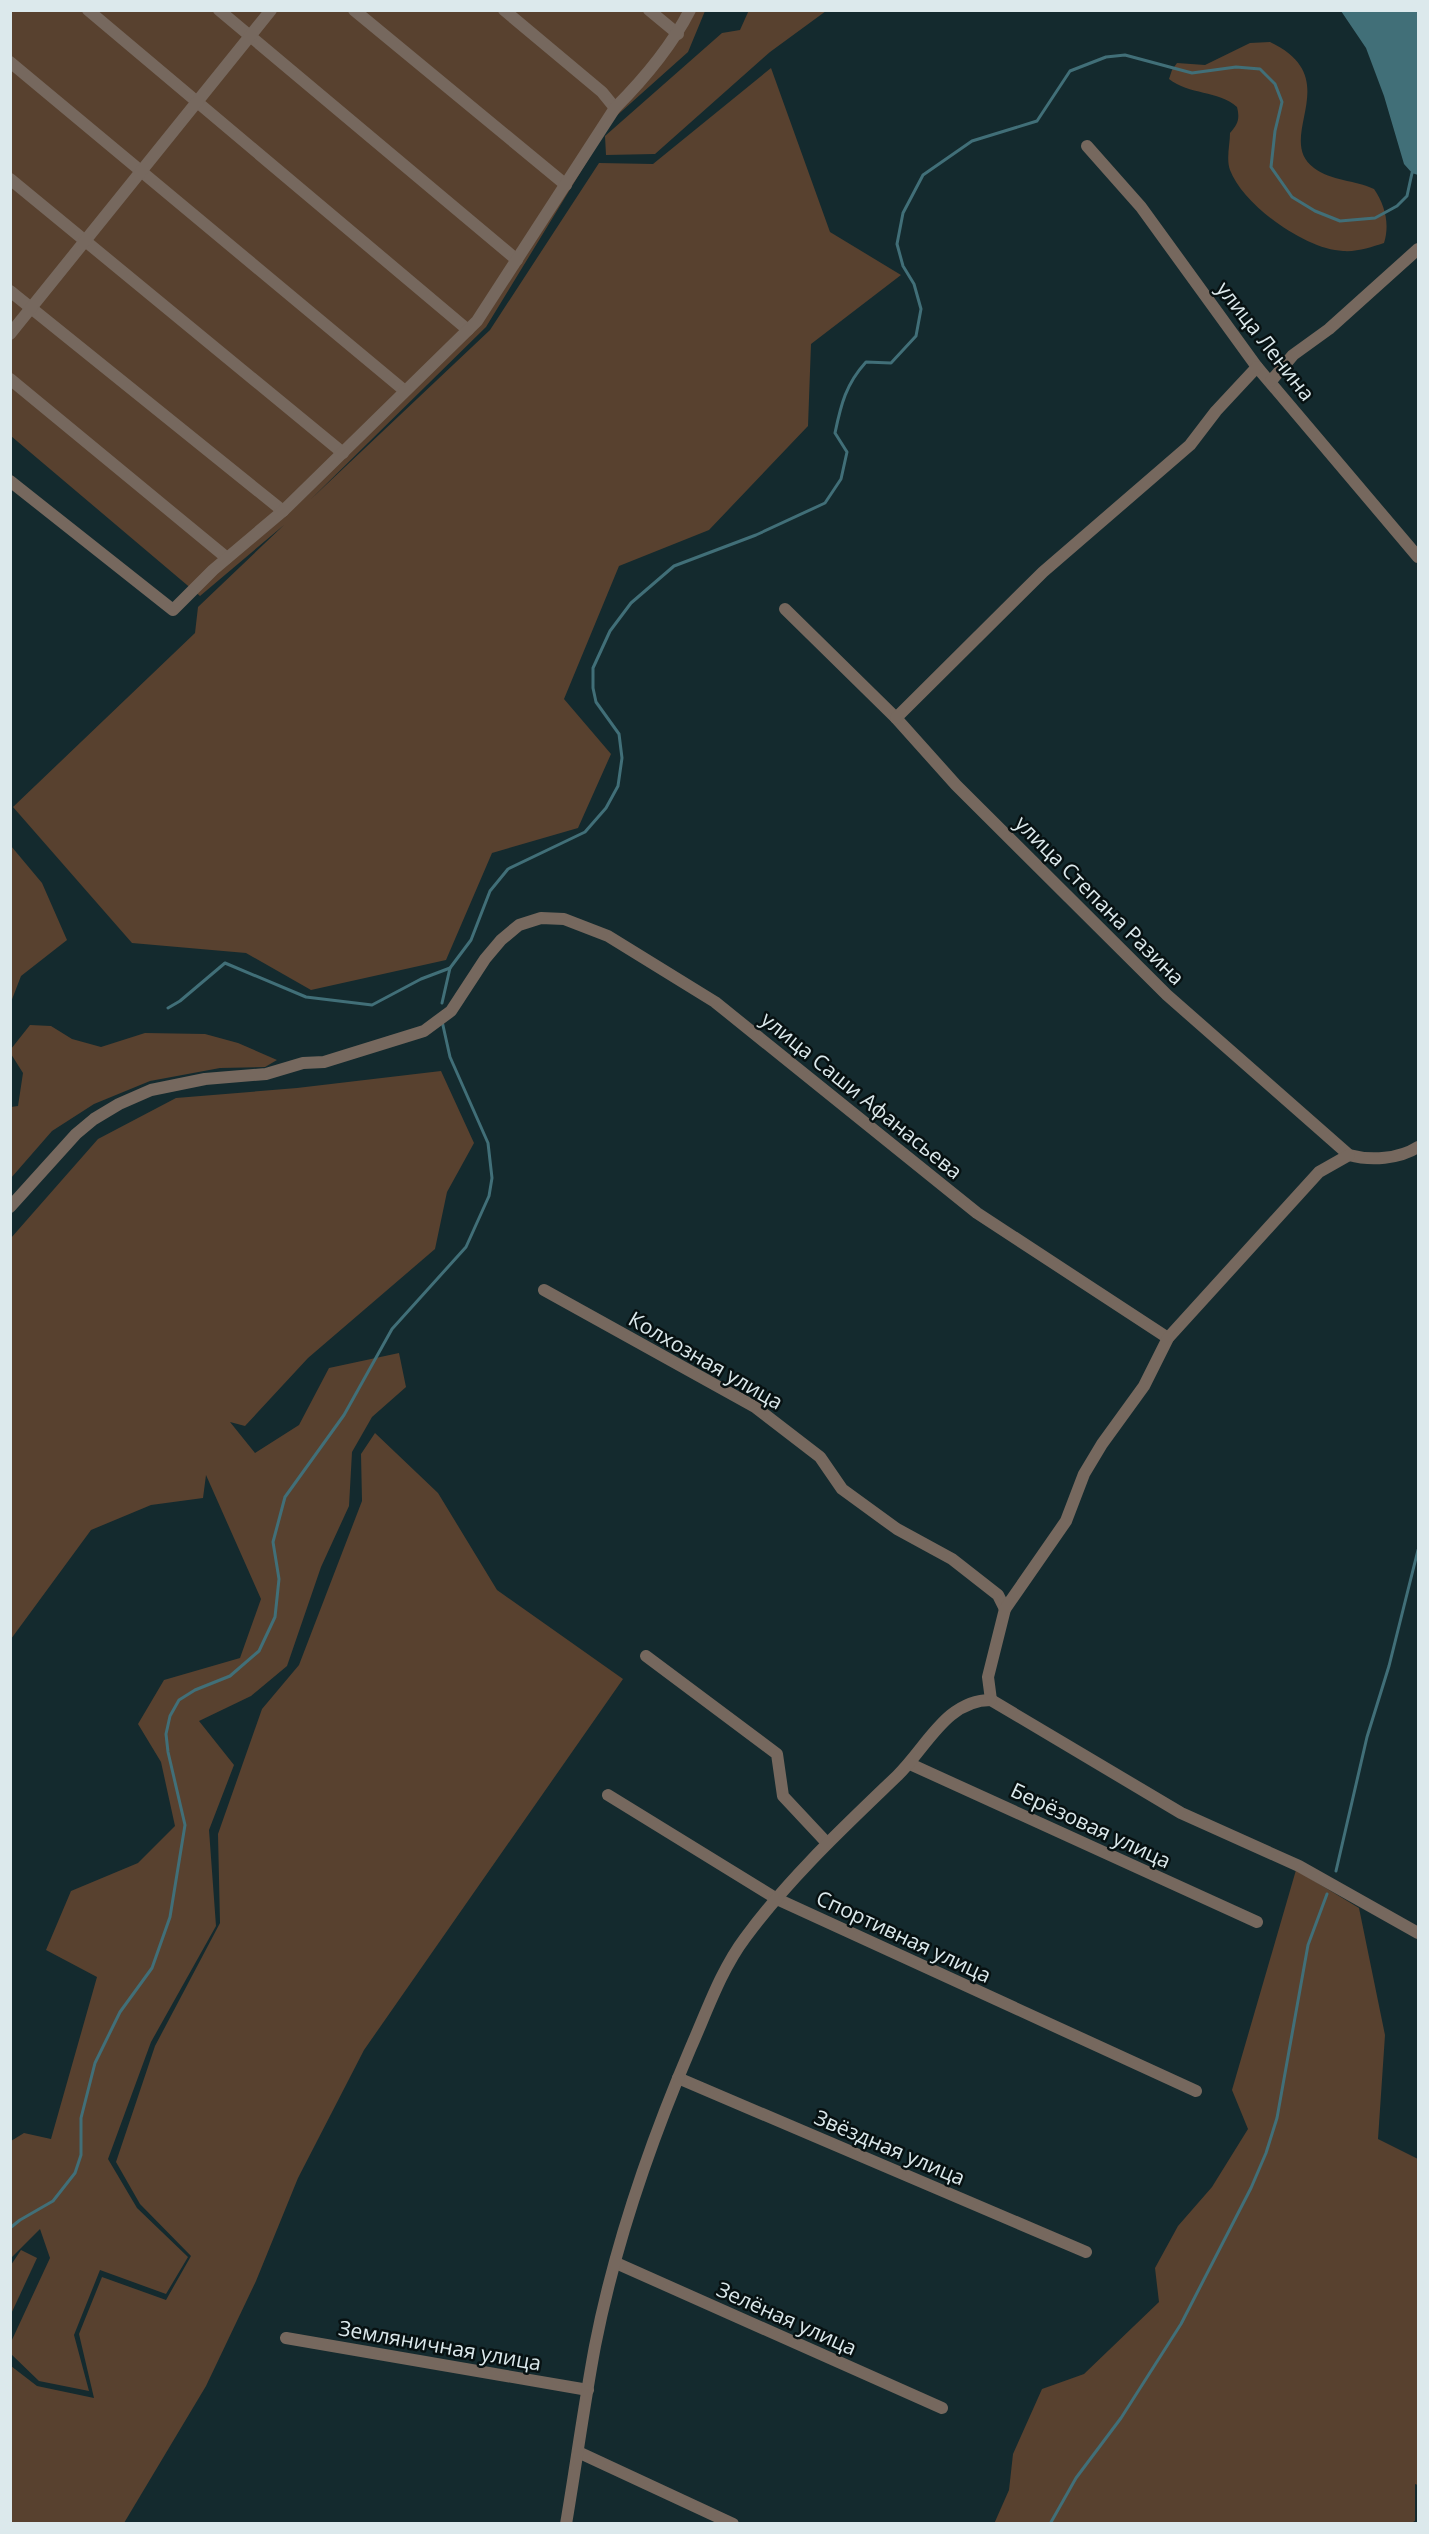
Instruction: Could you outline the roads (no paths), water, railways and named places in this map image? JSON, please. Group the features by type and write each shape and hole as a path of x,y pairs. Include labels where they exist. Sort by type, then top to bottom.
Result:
{"street":[{"path":"88,10 468,330"},
{"path":"219,10 517,260"},
{"path":"10,334 271,10"},
{"path":"354,10 566,185"},
{"path":"504,10 602,92 615,108"},
{"path":"649,10 678,34"},
{"path":"10,481 173,610 227,558 283,511 477,321 615,108 635,88 678,34 690,10"},
{"path":"10,62 405,391"},
{"name":"улица Ленина","path":"1087,146 1141,207 1257,367 1419,557"},
{"path":"10,179 343,453"},
{"path":"1271,381 1293,355 1329,329 1419,249"},
{"path":"10,291 283,511"},
{"path":"896,718 1043,573 1190,445 1216,411 1257,367"},
{"path":"10,379 227,558"},
{"name":"улица Степана Разина","path":"785,609 896,718 956,785 1167,995 1349,1155"},
{"name":"улица Саши Афанасьева","path":"10,1207 76,1134 94,1119 119,1104 151,1090 205,1079 266,1074 303,1063 324,1062 424,1031 451,1011 485,959 501,940 519,925 541,918 564,919 608,936 715,1002 977,1213 1168,1338"},
{"path":"991,1700 988,1677 1005,1609 1066,1521 1084,1474 1102,1444 1144,1386 1168,1338 1319,1172 1349,1155 1382,1158 1410,1152 1419,1147"},
{"name":"Колхозная улица","path":"544,1290 755,1407 820,1457 842,1489 897,1529 952,1559 998,1595 1005,1609"},
{"path":"646,1656 777,1754 783,1796 827,1843"},
{"path":"566,2523 595,2345 630,2208 678,2078 718,1987 743,1940 777,1899 827,1843 910,1764 953,1711 966,1703 991,1700 1181,1814 1299,1866 1419,1933"},
{"name":"Берёзовая улица","path":"910,1764 1257,1922"},
{"name":"Спортивная улица","path":"608,1795 777,1899 1196,2091"},
{"name":"Звёздная улица","path":"678,2078 1086,2252"},
{"name":"Зелёная улица","path":"616,2263 942,2408"},
{"name":"Земляничная улица","path":"286,2338 588,2390"},
{"path":"578,2452 733,2523"}],"water":[{"path":"1341,11 1418,11 1418,175 1412,173 1404,164 1384,96 1366,48"}],"waterway":[{"path":"168,1008 180,1001 225,963 306,997 372,1005 421,979 450,968 471,940 490,891 508,869 585,832 606,808 618,786 622,758 619,734 596,702 593,688 593,668 610,631 631,603 674,566 756,535 825,503 841,479 847,452 835,433 849,386 866,362 891,363 916,336 921,309 914,284 903,266 897,244 903,213 923,175 972,141 1037,121 1070,71 1106,57 1125,55 1192,73 1236,67 1260,69 1275,84 1282,102 1275,131 1271,167 1292,197 1315,211 1340,221 1375,218 1397,206 1407,196 1412,173 1418,165"},
{"path":"442,1003 450,968"},
{"path":"10,2228 53,2201 75,2173 81,2155 81,2118 95,2063 120,2012 152,1968 170,1917 185,1825 168,1752 166,1734 170,1716 179,1700 195,1690 230,1676 259,1651 275,1617 279,1579 273,1542 285,1497 344,1415 392,1329 466,1247 489,1196 492,1178 488,1143 450,1057 442,1021"},
{"path":"1336,1871 1367,1737 1389,1666 1418,1550"},
{"path":"1050,2524 1076,2478 1121,2418 1181,2324 1251,2188 1266,2153 1277,2118 1308,1945 1327,1894"}]}
